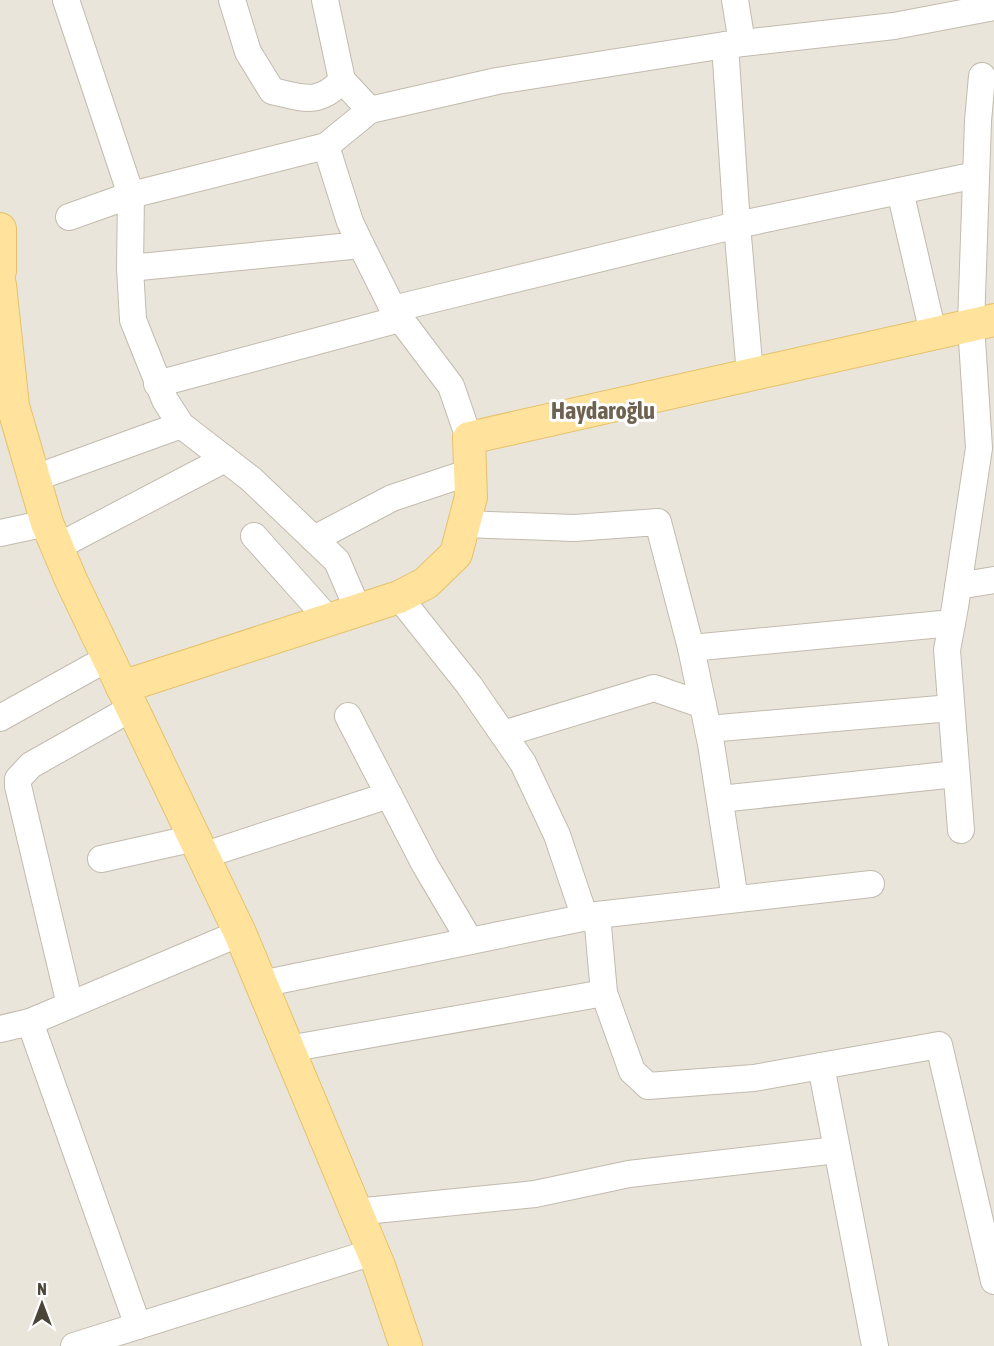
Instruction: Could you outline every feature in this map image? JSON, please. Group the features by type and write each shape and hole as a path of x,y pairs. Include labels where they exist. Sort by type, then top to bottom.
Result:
{"main road":[{"path":"0,229 0,271"},
{"path":"0,285 3,342 13,406 52,535 108,658 240,933 373,1252 406,1346"},
{"path":"127,697 344,615 399,597 426,583 456,554 471,497 469,438 982,322"}],"street":[{"path":"66,0 131,195 130,268 133,320 157,384 181,425 251,479 337,561 344,615"},
{"path":"232,0 248,52 272,91 309,99 331,93 342,80"},
{"path":"325,0 342,80 370,110"},
{"path":"735,0 733,44 737,225 750,374"},
{"path":"69,217 131,195 326,146 370,110 497,81 733,44 894,26 994,6"},
{"path":"961,831 947,650 979,448 982,322 976,175 986,121 982,76"},
{"path":"326,146 350,222 361,245 396,314 451,386 469,438"},
{"path":"157,384 396,314 737,225 976,175"},
{"path":"900,191 933,333"},
{"path":"130,268 361,245"},
{"path":"35,478 181,425"},
{"path":"0,533 52,535 225,459"},
{"path":"314,539 392,498 470,472"},
{"path":"464,524 574,528 658,522 691,648 706,717 735,899"},
{"path":"254,536 344,615"},
{"path":"958,586 994,580"},
{"path":"399,597 468,685 523,763 591,917 604,993 632,1071 648,1086 754,1078 939,1045 994,1281"},
{"path":"691,648 952,623"},
{"path":"0,718 108,658"},
{"path":"502,734 654,688 706,717 951,708"},
{"path":"70,1005 18,779 31,765 127,697"},
{"path":"348,716 425,865 470,941"},
{"path":"720,799 956,774"},
{"path":"101,859 199,847 389,795"},
{"path":"261,984 591,917 871,884"},
{"path":"0,1029 30,1022 240,933"},
{"path":"288,1049 604,993"},
{"path":"30,1022 138,1326"},
{"path":"821,1066 875,1346"},
{"path":"355,1212 535,1194 629,1174 837,1150"},
{"path":"74,1346 373,1252"}],"shaded area":[{"path":"0,0 994,0 994,1346 0,1346"}],"district":[{"name":"Haydaroğlu","path":"603,411"}]}
